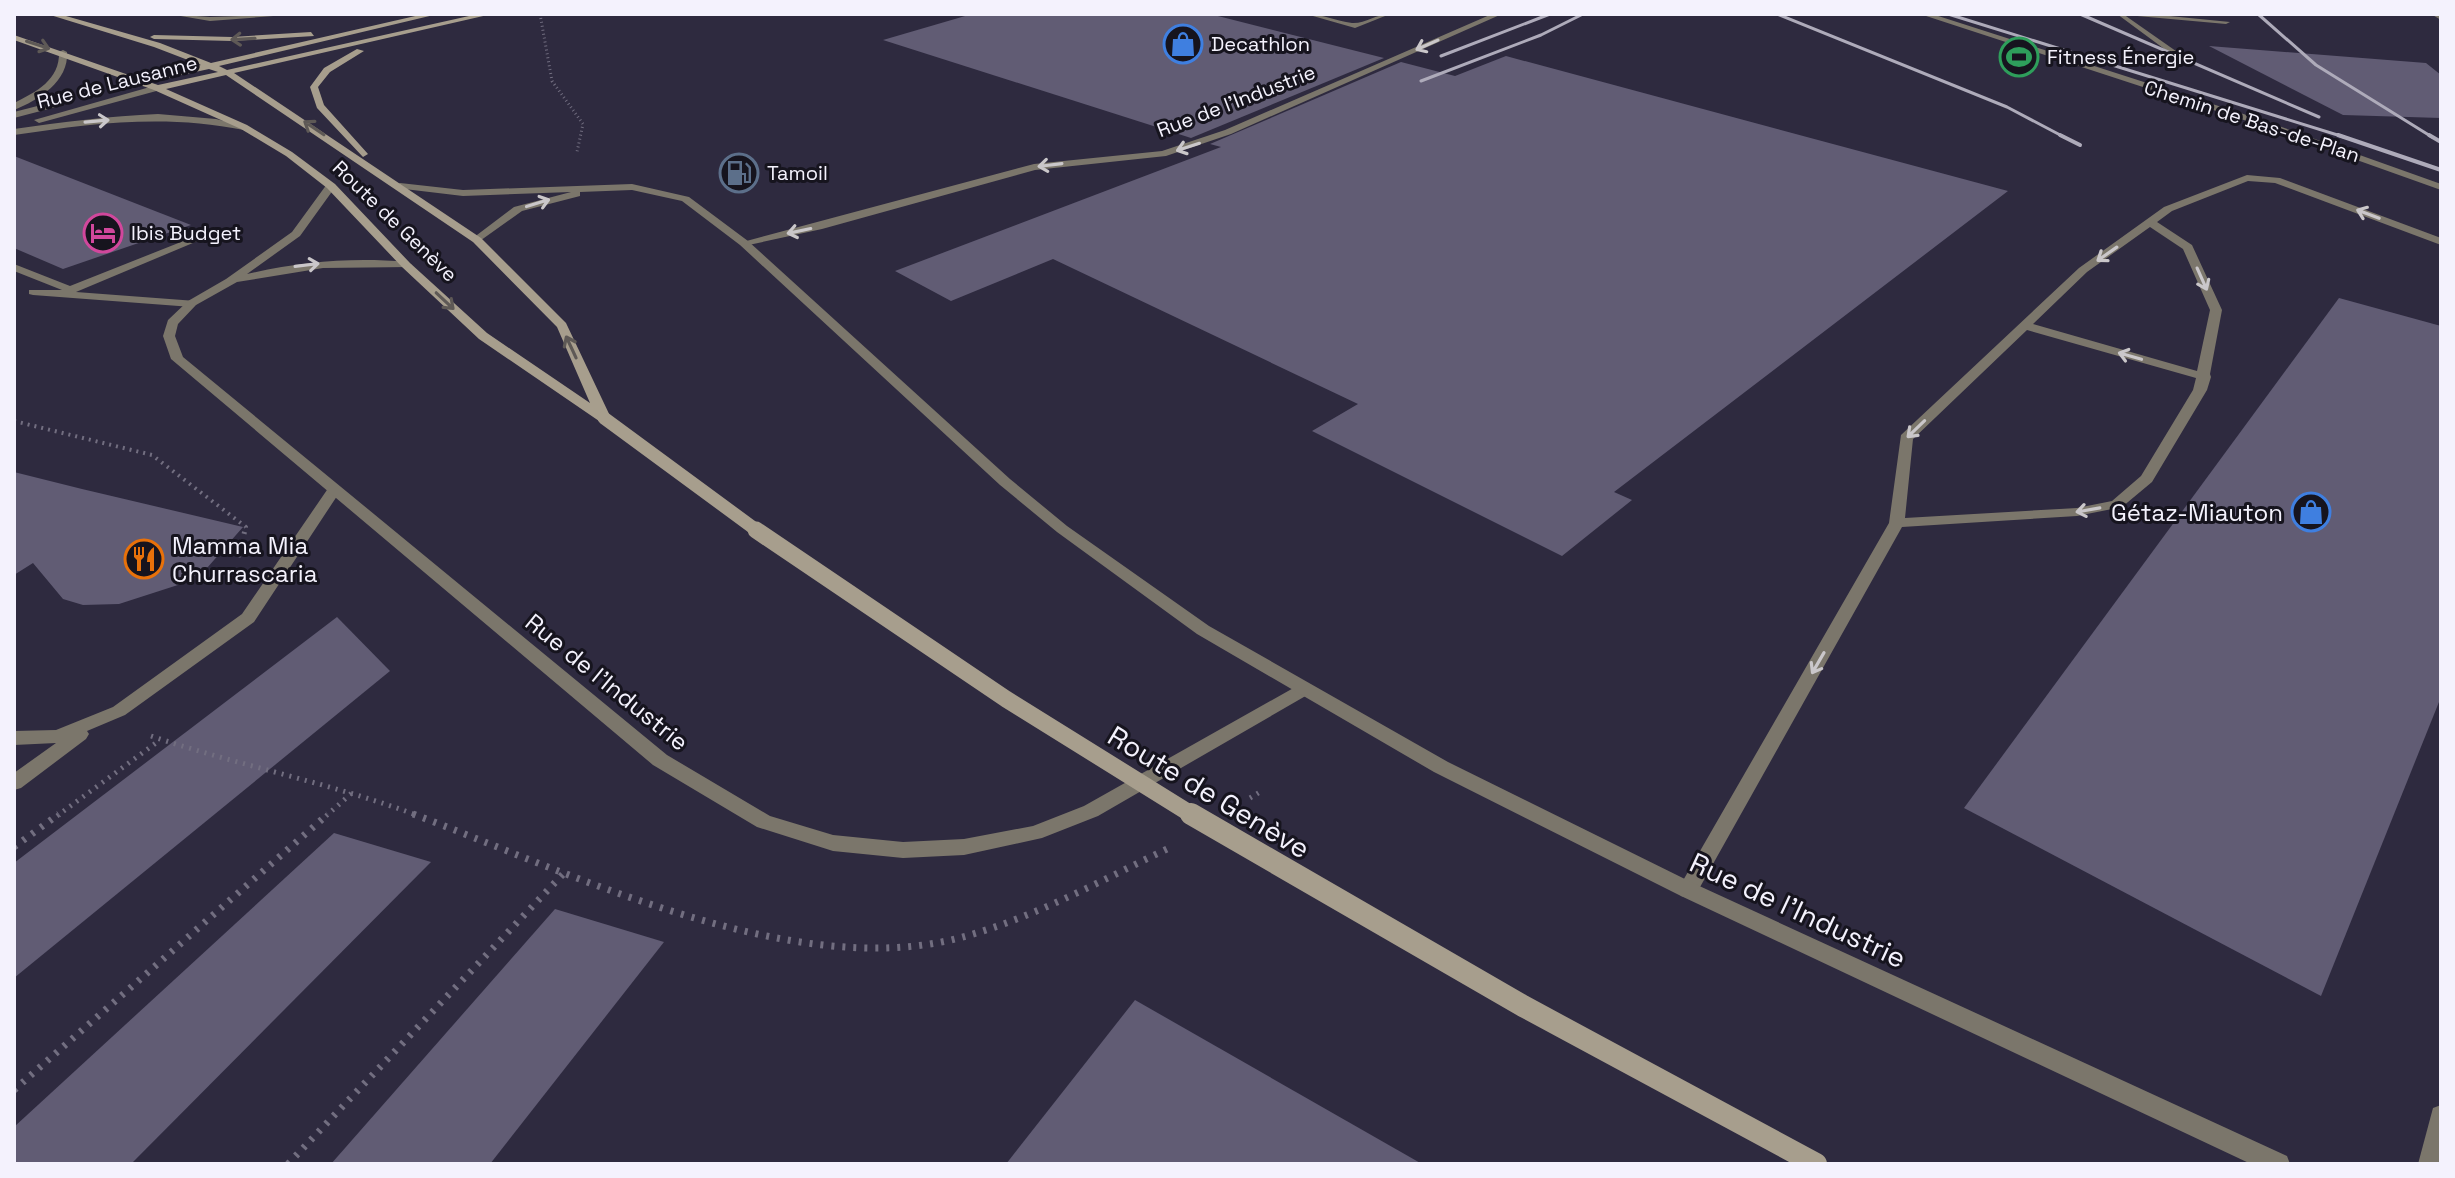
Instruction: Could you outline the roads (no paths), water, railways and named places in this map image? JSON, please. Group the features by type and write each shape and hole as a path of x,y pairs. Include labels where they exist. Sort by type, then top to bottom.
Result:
{"main road":[{"path":"51,14 129,35 232,39 397,22"},
{"path":"140,82 434,14"},
{"path":"379,171 320,106 314,87 318,79 341,60 395,36 488,14"},
{"name":"Route de Genève","path":"129,35 228,73 379,171 477,240 562,326 604,418"},
{"name":"Rue de Lausanne","path":"157,88 395,36"},
{"name":"Route de Genève","path":"14,37 157,88 244,127 331,186 406,265 483,336 604,418 712,501 921,646 1241,847 1685,1098 1816,1164"}],"street":[{"path":"173,14 210,19 295,14"},
{"path":"1310,14 1355,26 1386,14"},
{"name":"Rue de l'Industrie","path":"744,243 818,227 1034,167 1163,154 1241,127 1498,14"},
{"name":"Chemin de Bas-de-Plan","path":"1924,14 2256,121 2441,187"},
{"path":"2120,14 2226,22"},
{"path":"2120,14 2189,63"},
{"path":"2435,14 2441,18"},
{"path":"14,107 53,81 61,70 63,52"},
{"name":"Rue de Lausanne","path":"14,115 140,82"},
{"name":"Rue de Lausanne","path":"14,130 157,88"},
{"path":"14,130 165,117 244,127"},
{"path":"1688,890 1897,523 1906,438 2083,270 2168,209 2226,185 2262,178 2291,185 2441,242"},
{"name":"Rue de l'Industrie","path":"331,186 296,234 230,281 192,303 172,323 169,336 177,359 660,760 764,822 833,843 903,850 964,847 1035,833 1091,811 1303,690"},
{"name":"Rue de l'Industrie","path":"400,186 463,193 608,187 653,189 685,199 744,243 883,373 1062,529 1203,630 1441,767 1688,890 2278,1164"},
{"name":"Rue de l'Industrie","path":"477,240 518,209 608,187"},
{"path":"1897,523 2077,512 2117,504 2147,479 2205,377 2216,310 2188,247 2152,223"},
{"path":"70,290 195,240"},
{"name":"Rue de l'Industrie","path":"230,281 318,263 372,261 406,265"},
{"path":"14,267 88,297"},
{"path":"33,292 192,303"},
{"path":"2025,326 2205,377"},
{"path":"14,738 58,736 119,711 248,618 334,490"},
{"path":"14,783 101,718"},
{"path":"2430,1164 2441,1116"}],"railway":[{"path":"1441,56 1550,14"},
{"path":"1421,81 1541,35 1583,14"},
{"path":"1777,14 2007,107 2064,137"},
{"path":"1948,14 2343,137"},
{"path":"2080,14 2319,117"},
{"path":"2258,14 2316,65 2432,137"},
{"path":"2060,135 2064,137"},
{"path":"2338,135 2343,137"},
{"path":"2429,135 2441,142"},
{"path":"2064,137 2080,145"},
{"path":"2343,137 2441,170"}],"place":[{"name":"Decathlon","path":"1183,44"},
{"name":"Fitness Énergie","path":"2019,57"},
{"name":"Tamoil","path":"739,173"},
{"name":"Ibis Budget","path":"103,233"},
{"name":"Gétaz-Miauton","path":"2311,512"},
{"name":"Mamma Mia Churrascaria","path":"144,559"}]}
